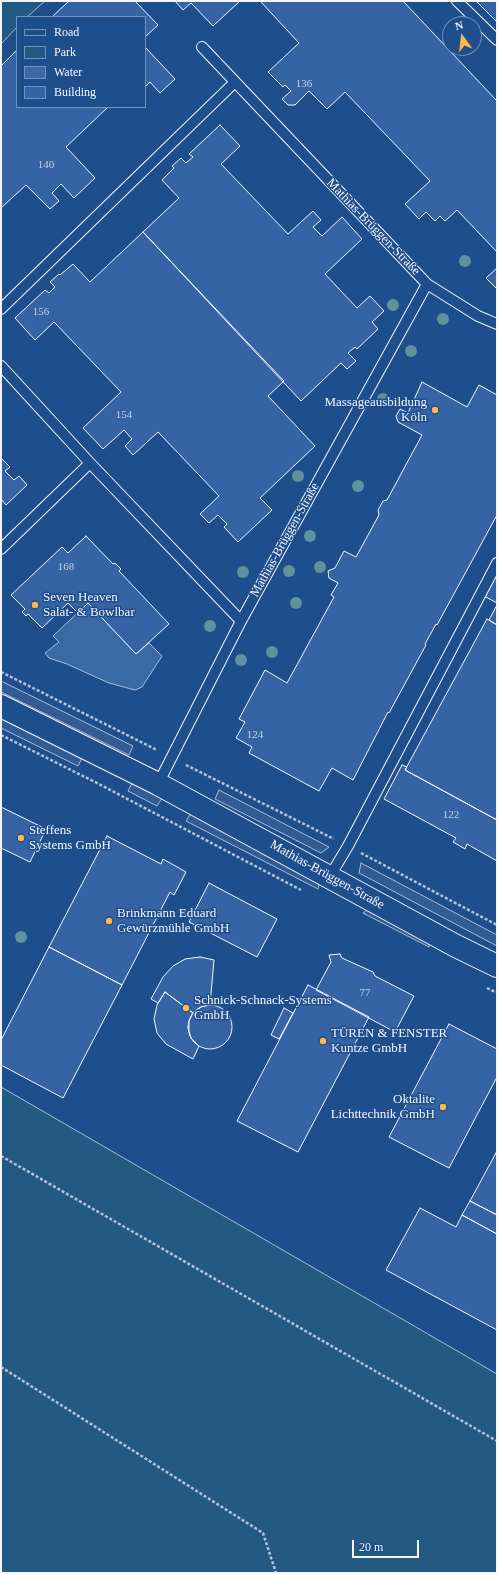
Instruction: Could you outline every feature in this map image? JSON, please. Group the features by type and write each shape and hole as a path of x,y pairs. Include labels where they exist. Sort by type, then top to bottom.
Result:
{"street":[{"name":"Mathias-Brüggen-Straße","path":"1,706 158,784 330,876 456,946 497,966"}],"lane":[{"path":"457,1 497,40"},
{"name":"Mathias-Brüggen-Straße","path":"158,784 241,621 427,284 202,47"},
{"path":"1,310 235,82"},
{"path":"427,284 478,316 497,324"},
{"path":"1,366 90,463 241,621"},
{"path":"1,550 90,463"},
{"path":"330,876 348,846 497,563"}],"path":[{"path":"1,672 348,846 497,925"},
{"path":"1,735 307,892"},
{"path":"484,986 497,993"},
{"path":"1,1156 497,1441"},
{"path":"1,1367 263,1533 276,1573"}],"green space":[{"path":"1,1 45,1 28,16 16,16 16,28 1,44"},
{"path":"1,1087 497,1374 497,1573 1,1573"}],"shaded area":[{"path":"1,681 133,746 129,755 1,692"},
{"path":"1,718 82,758 78,766 1,728"},
{"path":"132,783 162,798 157,806 128,791"},
{"path":"219,790 329,847 321,853 215,799"},
{"path":"191,813 320,880 318,889 186,821"},
{"path":"361,863 497,935 497,946 359,873"},
{"path":"371,907 429,938 429,947 363,913"}],"water":[{"path":"88,603 136,654 149,643 162,656 142,687 135,690 109,683 67,664 49,658 45,653 59,642 53,636"}],"building":[{"path":"69,1 135,1 158,25 146,36 146,16 53,16"},
{"path":"175,1 240,1 213,26 191,3 183,10"},
{"path":"260,1 403,1 442,42 442,56 455,56 497,101 497,252 457,210 445,221 440,216 435,221 426,212 419,219 405,204 430,181 345,92 327,109 309,91 295,105 288,105 282,99 291,91 285,85 283,87 268,72 299,43"},
{"path":"476,1 497,1 497,22"},
{"path":"146,48 175,79 160,93 150,82 146,86"},
{"path":"16,51 16,108 107,108 66,147 95,178 74,198 61,184 52,193 59,201 50,209 26,185 1,208 1,66"},
{"path":"220,125 240,146 221,164 288,234 313,211 321,220 313,227 322,236 342,217 362,239 325,274 357,308 370,296 384,311 372,322 378,329 357,349 355,347 348,353 356,361 347,369 341,363 301,401 143,232 179,198 162,180 174,168 172,166 181,158 186,163 193,157 189,154"},
{"path":"143,232 284,381 268,396 315,446 260,498 272,510 238,542 224,527 227,524 218,515 209,523 200,514 219,496 158,432 133,455 125,446 132,439 124,430 103,449 83,428 121,392 54,322 35,340 15,318 45,290 49,293 55,287 50,282 73,264 90,282"},
{"path":"497,268 497,289 486,278"},
{"path":"422,382 467,407 479,385 497,395 497,515 437,625 436,624 425,644 426,645 389,713 388,712 353,780 332,768 319,791 249,753 252,747 236,738 245,722 239,719 265,670 287,683 334,597 331,595 338,583 329,578 328,571 335,568 344,551 356,557 379,515 378,510 383,501 387,500 422,435 398,422 396,416 400,409 408,413"},
{"path":"1,458 10,467 5,471 14,480 19,476 27,485 6,505 1,499"},
{"path":"86,536 113,564 115,563 121,569 119,571 169,624 136,654 88,603 78,613 68,603 42,628 28,614 26,616 22,612 25,609 11,595 62,547 68,553"},
{"path":"497,572 497,603 484,596"},
{"path":"497,605 497,625 489,620"},
{"path":"487,619 497,625 497,820 405,770"},
{"path":"402,765 407,767 405,770 497,820 497,861 467,844 465,849 453,842 456,838 384,799"},
{"name":"Steffens Systems GmbH","path":"1,807 46,829 30,862 1,848"},
{"name":"Brinkmann Eduard Gewürzmühle GmbH","path":"107,836 161,864 163,859 186,872 174,895 170,892 122,985 49,947"},
{"path":"209,883 277,919 257,957 189,922"},
{"path":"49,947 122,985 63,1098 1,1065 1,1040"},
{"path":"340,954 342,958 373,972 375,976 414,996 395,1032 316,990 331,962 329,955"},
{"path":"200,957 214,960 210,1005 201,1007 193,1013 165,992 158,1003 151,999 163,977 173,966 185,959"},
{"path":"308,985 369,1017 298,1152 237,1121"},
{"path":"165,992 193,1013 189,1021 189,1031 191,1038 199,1046 193,1059 166,1044 157,1033 154,1019 157,1005"},
{"path":"210,1005 222,1009 228,1015 232,1027 228,1039 222,1045 210,1049 198,1045 192,1039 188,1027 192,1015 198,1009"},
{"path":"284,1008 293,1013 279,1039 271,1035"},
{"name":"Oktalite Lichttechnik GmbH","path":"449,1024 497,1049 497,1077 449,1168 389,1137"},
{"path":"497,1151 497,1215 470,1201"},
{"path":"470,1201 497,1215 497,1234 462,1215"},
{"path":"420,1208 456,1227 462,1215 497,1234 497,1330 386,1270"}],"place":[{"name":"Massageausbildung Köln","path":"435,410"},
{"name":"Seven Heaven Salat- & Bowlbar","path":"35,605"},
{"name":"Steffens Systems GmbH","path":"21,838"},
{"name":"Brinkmann Eduard Gewürzmühle GmbH","path":"109,921"},
{"name":"Schnick-Schnack-Systems GmbH","path":"186,1008"},
{"name":"TÜREN & FENSTER Kuntze GmbH","path":"323,1041"},
{"name":"Oktalite Lichttechnik GmbH","path":"443,1107"}]}
